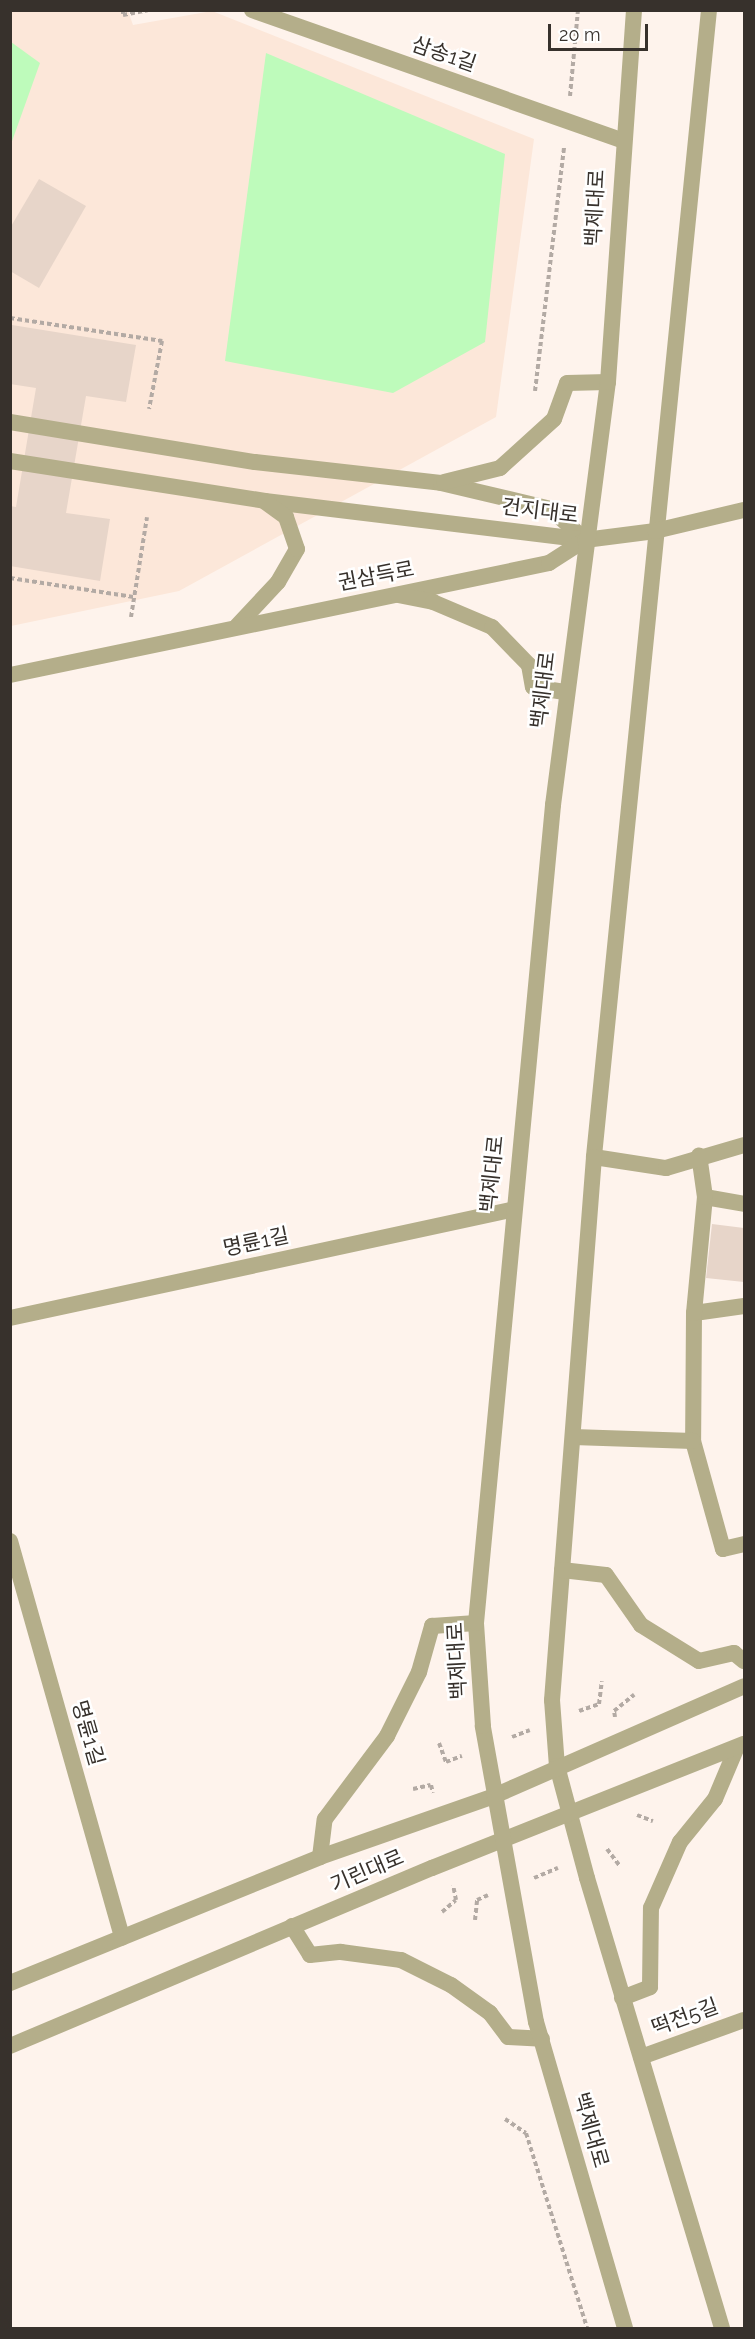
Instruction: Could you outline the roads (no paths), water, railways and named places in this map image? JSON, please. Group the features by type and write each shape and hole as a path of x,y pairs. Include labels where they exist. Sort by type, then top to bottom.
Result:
{"street":[{"name":"삼송1길","path":"252,10 622,140"},
{"name":"백제대로","path":"625,2328 542,2039 494,1796 487,1747 476,1623 511,1210 565,693 608,382 622,140 634,10"},
{"path":"709,10 594,1156 562,1570 553,1721 557,1766 582,1859 722,2328"},
{"path":"441,483 500,468 554,418 567,383 608,382"},
{"name":"건지대로","path":"10,422 255,462 441,483 551,509 585,540"},
{"name":"건지대로","path":"10,461 265,501 585,540"},
{"path":"237,627 278,582 297,549 286,517 265,501"},
{"name":"권삼득로","path":"10,675 549,563 585,540 655,531 744,510"},
{"path":"398,596 433,602 492,627 529,665 532,687 565,693"},
{"path":"594,1156 666,1168 699,1155 744,1145"},
{"path":"699,1155 705,1197 694,1313 693,1441 723,1549 744,1544"},
{"path":"705,1197 744,1204"},
{"name":"명륜1길","path":"10,1318 511,1210"},
{"path":"694,1313 744,1306"},
{"path":"573,1437 693,1441"},
{"name":"명륜1길","path":"10,1541 122,1938"},
{"path":"562,1570 606,1575 641,1624 699,1661 734,1653 744,1661"},
{"path":"320,1857 325,1819 387,1736 419,1672 432,1626 476,1623"},
{"name":"기린대로","path":"10,1983 320,1857 494,1796 557,1766 744,1686"},
{"path":"622,1998 650,1987 651,1908 680,1842 715,1799 741,1746"},
{"name":"기린대로","path":"10,2046 501,1840 741,1746"},
{"path":"292,1926 310,1955 341,1952 401,1960 451,1985 490,2013 508,2037 542,2039"},
{"name":"떡전5길","path":"641,2057 744,2020"}]}
